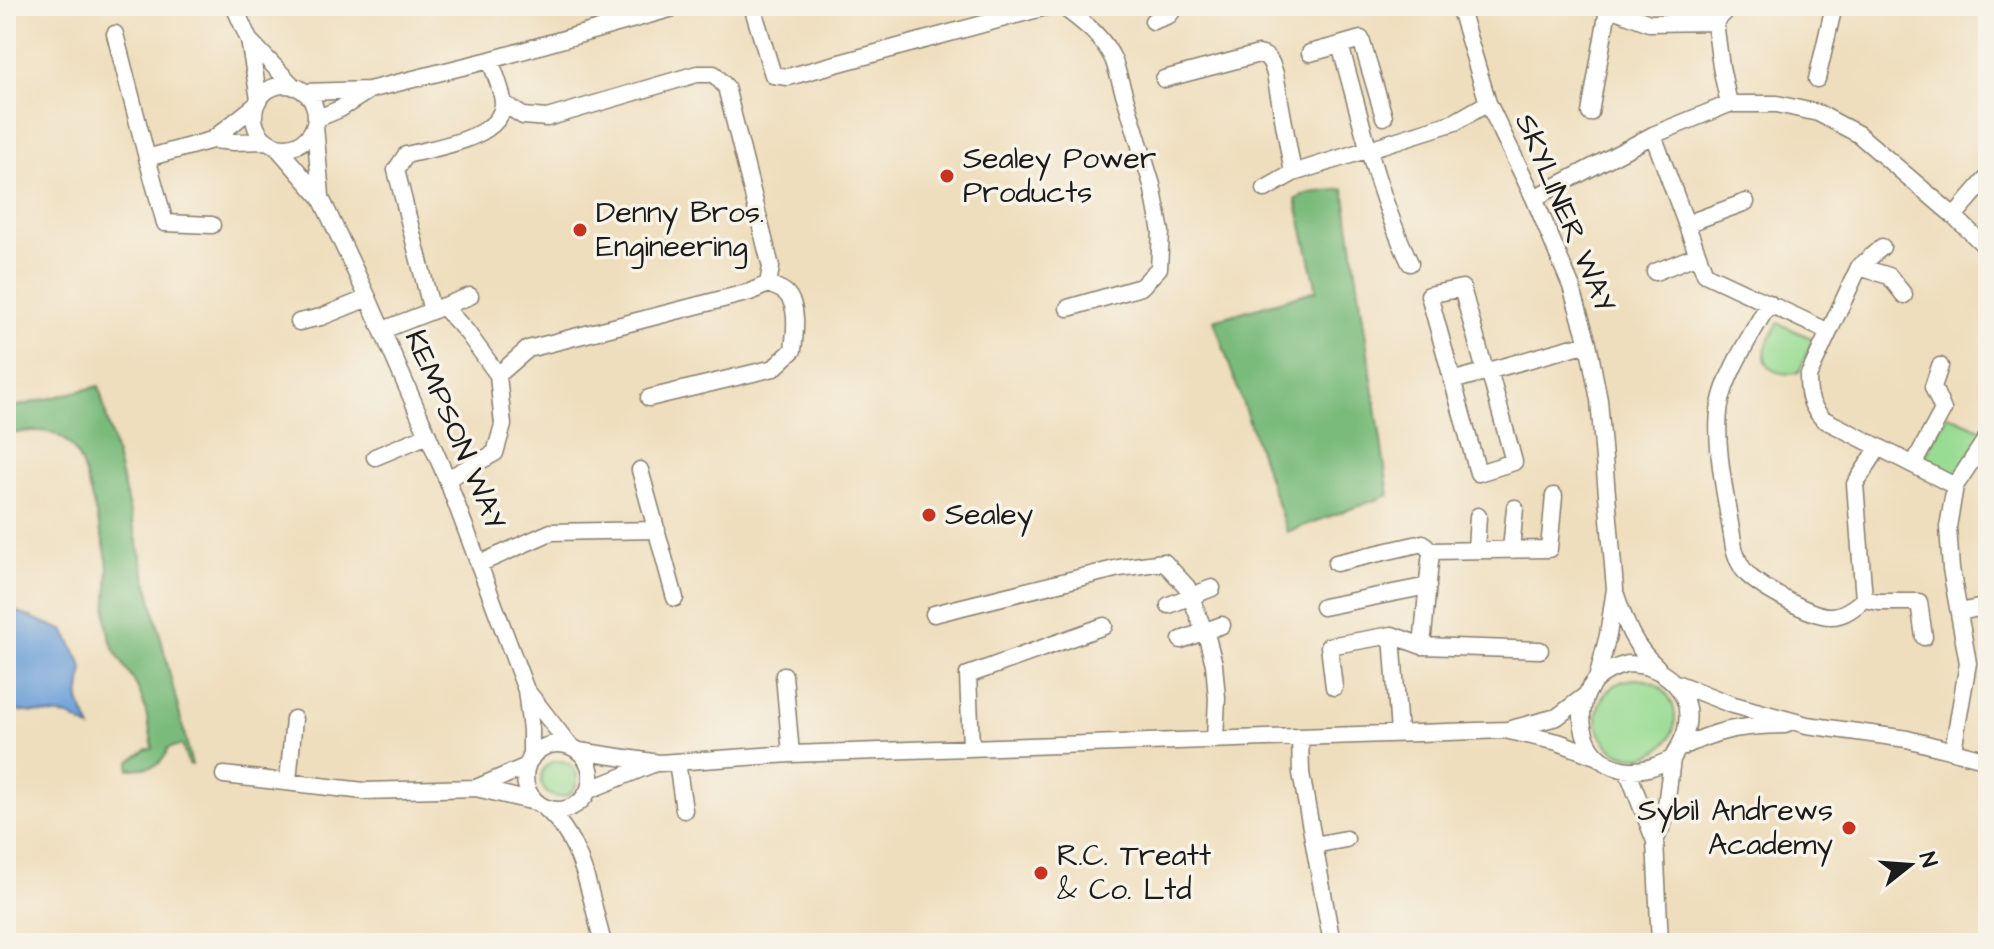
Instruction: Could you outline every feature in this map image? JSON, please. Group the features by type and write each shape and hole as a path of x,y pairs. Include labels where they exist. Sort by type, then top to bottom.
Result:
{"street":[{"path":"234,6 249,40 256,70 258,102 255,124 271,144"},
{"path":"603,6 609,25"},
{"path":"212,140 275,87 369,90 490,60 680,6"},
{"path":"752,6 773,75 788,77 1049,6"},
{"path":"1062,6 1092,29 1108,48 1114,61 1152,185 1161,232 1159,268 1141,287 1068,308"},
{"path":"1153,21 1169,15 1176,6"},
{"name":"SKYLINER WAY","path":"1459,6 1488,103 1534,198 1571,286 1588,343 1599,400 1615,589 1628,632 1641,652 1662,671"},
{"path":"1590,113 1606,7 1649,23 1715,22 1731,6"},
{"path":"1817,79 1834,6"},
{"path":"1715,22 1729,104"},
{"path":"115,34 165,223 212,225"},
{"path":"1310,53 1361,39 1384,117"},
{"path":"147,158 212,140 288,147 309,137 315,123 314,104 249,40"},
{"path":"1340,45 1380,191 1410,263"},
{"path":"1164,79 1265,55 1275,74 1293,173"},
{"path":"447,479 495,453 503,425 498,375 466,331 438,308 396,170 406,155 479,135 496,120 503,103 490,60"},
{"path":"503,103 523,116 547,118 697,74 714,74 726,87 771,267 768,284"},
{"path":"315,123 369,90"},
{"path":"1265,189 1293,173 1455,122 1488,103"},
{"path":"1534,198 1653,135 1729,104 1777,104 1818,113 1858,134 1988,249"},
{"name":"KEMPSON WAY","path":"315,123 321,198"},
{"path":"1653,135 1705,274 1827,331"},
{"name":"KEMPSON WAY","path":"271,144 321,198 383,330 447,479 526,690 531,730 529,762"},
{"path":"1954,216 1988,177"},
{"path":"1686,224 1746,202"},
{"path":"1882,247 1859,267 1808,377 1808,395 1813,408 1823,419 1955,486"},
{"path":"1655,272 1698,255"},
{"path":"1859,267 1889,276 1904,295"},
{"path":"498,375 528,349 750,292 768,284"},
{"path":"649,398 774,368 793,350 795,324 792,305 786,293 768,284"},
{"path":"1462,288 1514,462 1478,473 1452,381 1429,295 1462,288"},
{"path":"383,330 470,296"},
{"path":"299,322 321,317 368,298"},
{"path":"1769,303 1731,375 1720,403 1718,431 1734,548 1740,566 1750,577 1811,612 1831,616 1850,611 1864,599"},
{"path":"1452,381 1588,343"},
{"path":"1913,465 1943,410 1933,387 1940,366"},
{"path":"375,457 428,435"},
{"path":"1953,750 1968,663 1951,569 1948,527 1955,486 1988,436"},
{"path":"1864,599 1855,484 1879,447"},
{"path":"640,470 675,598"},
{"path":"1336,563 1423,543 1431,551 1549,549 1554,496"},
{"path":"1511,550 1515,508"},
{"path":"1476,550 1478,516"},
{"path":"481,563 551,532 657,530"},
{"path":"1422,646 1431,551"},
{"path":"934,614 1119,568 1164,562 1187,587 1214,664 1217,698 1215,739"},
{"path":"1323,607 1428,586"},
{"path":"1169,605 1212,588"},
{"name":"SKYLINER WAY","path":"1597,679 1615,589"},
{"path":"1864,599 1919,602 1924,637"},
{"path":"1960,612 1988,606"},
{"path":"1181,640 1222,625"},
{"path":"971,747 968,675 1104,626"},
{"path":"1392,635 1399,733"},
{"path":"1334,687 1329,646 1392,635 1422,646 1540,650"},
{"path":"1600,758 1589,745 1582,729 1581,711 1586,695 1597,679 1611,669 1628,664 1645,664 1662,671 1676,683 1685,698 1688,716 1686,733 1675,754 1664,821 1655,841"},
{"path":"784,675 791,754"},
{"path":"1676,683 1730,704 1807,725 1907,739 1988,760"},
{"name":"KEMPSON WAY","path":"526,690 574,748"},
{"path":"476,788 529,762 547,746 659,763 791,754 1507,730 1557,717 1586,695"},
{"path":"288,781 294,719"},
{"path":"1507,730 1558,742 1627,770 1647,769 1709,734 1728,728 1807,725"},
{"path":"1300,738 1301,773 1332,943"},
{"path":"574,748 591,769 577,825 579,856"},
{"path":"529,762 526,785 540,805 562,822 579,856 603,943"},
{"path":"677,762 684,810"},
{"path":"224,775 364,791 476,788 566,810 586,795 659,763"},
{"path":"1627,770 1655,841 1660,943"},
{"path":"1314,845 1346,839"}],"green space":[{"path":"1344,189 1389,495 1287,532 1214,320 1317,290 1296,199 1310,193"},
{"path":"1778,323 1813,339 1799,372 1777,372 1768,365 1766,346"},
{"path":"99,386 192,765 188,764 182,745 168,748 162,760 154,766 129,769 130,761 147,749 153,749 142,698 109,634 107,559 83,470 70,444 59,436 28,431 6,435 6,409"},
{"path":"1948,415 1985,431 1953,479 1922,461"},
{"path":"1628,679 1644,679 1658,685 1669,696 1675,718 1669,740 1658,751 1644,757 1628,757 1614,751 1603,740 1597,726 1597,710 1603,696 1614,685"},
{"path":"559,761 572,766 577,779 572,792 559,797 546,792 541,779 546,766"}],"water":[{"path":"6,607 65,631 83,667 79,701 91,729 69,716 6,710"}],"place":[{"name":"Sealey Power Products","path":"947,176"},
{"name":"Denny Bros. Engineering","path":"580,230"},
{"name":"Sealey","path":"929,515"},
{"name":"Sybil Andrews Academy","path":"1849,828"},
{"name":"R.C. Treatt & Co. Ltd","path":"1041,873"}]}
